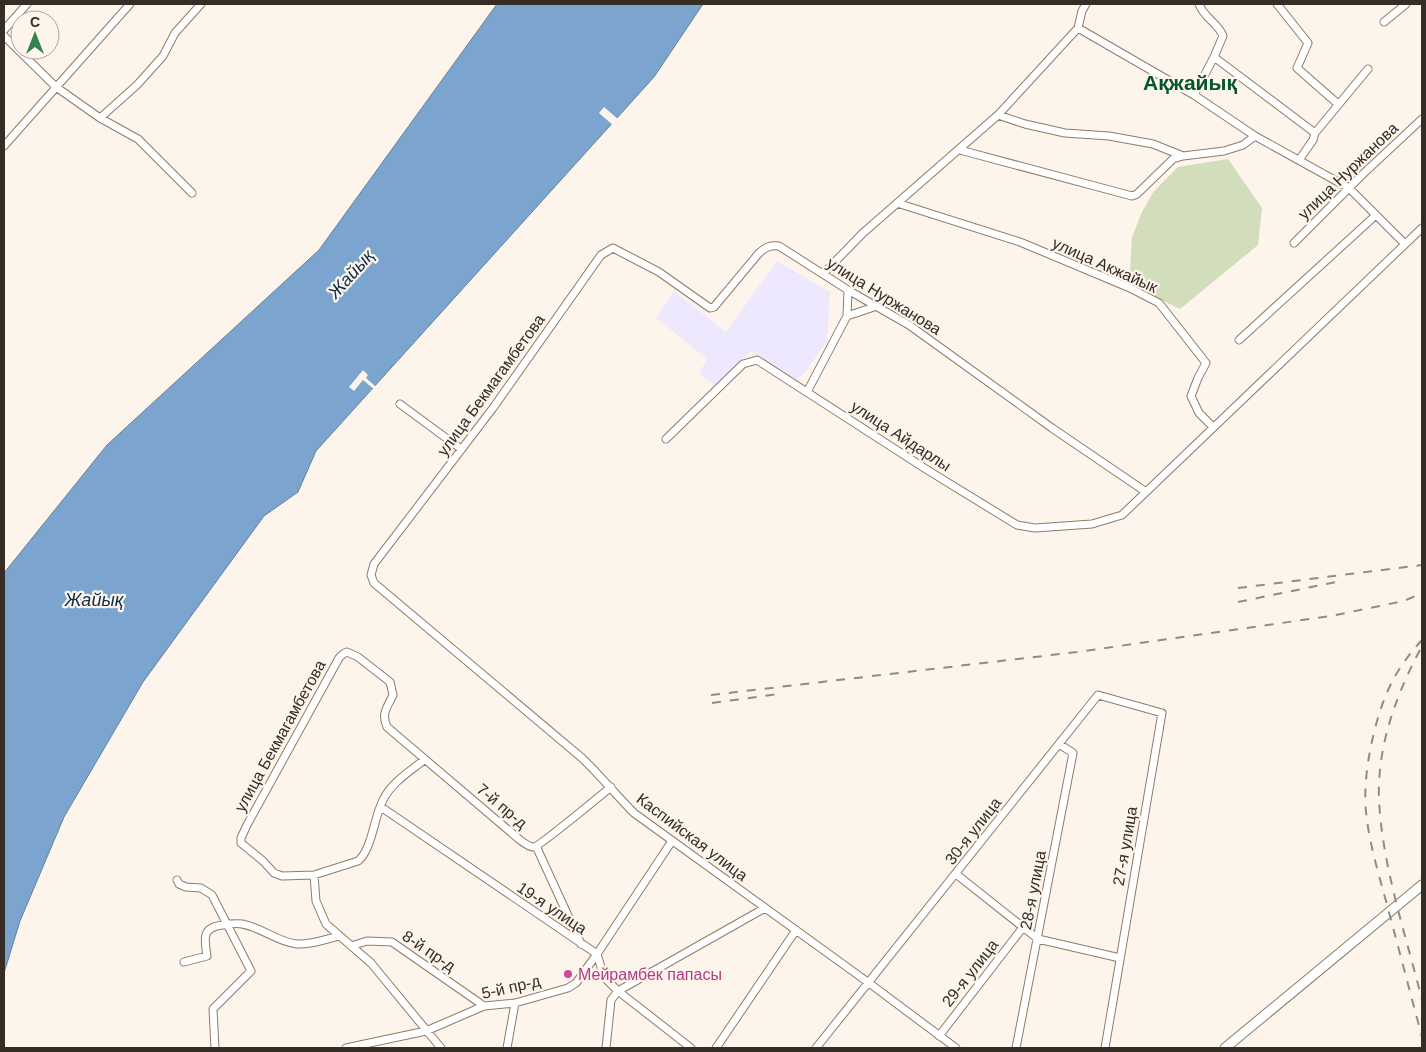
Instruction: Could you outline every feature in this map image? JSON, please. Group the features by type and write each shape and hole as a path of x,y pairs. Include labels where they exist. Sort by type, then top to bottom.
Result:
{"street":[{"path":"4,30 28,4"},
{"path":"4,146 130,4"},
{"path":"100,118 138,85 163,56 175,33 201,4"},
{"path":"823,274 863,233 960,150 998,114 1078,28 1082,10 1086,4"},
{"path":"1194,95 1214,57 1222,36 1220,30 1201,10 1199,4"},
{"path":"1277,4 1308,43 1297,68 1338,104"},
{"path":"1384,22 1406,4"},
{"path":"1078,28 1194,95 1255,136 1349,188 1405,244"},
{"path":"4,36 56,87 100,118 138,139 192,194"},
{"path":"1214,57 1315,132"},
{"path":"1299,160 1314,140 1315,132 1368,69"},
{"path":"998,114 1025,124 1057,131 1109,136 1153,144 1183,156"},
{"name":"улица Нуржанова","path":"1294,243 1422,119"},
{"path":"960,150 1132,196 1137,194 1173,159 1224,151 1243,145 1255,136"},
{"name":"улица Акжайык","path":"897,203 1020,242 1130,288 1159,303 1206,363 1191,396 1199,413 1213,427"},
{"path":"1239,340 1376,215"},
{"name":"улица Айдарлы","path":"666,440 743,364 757,360 929,471 1017,525 1035,528 1092,524 1122,515 1422,228"},
{"name":"улица Нуржанова","path":"613,248 659,272 710,308 714,307 759,253 772,245 779,246 848,290 909,325 1052,428 1146,492"},
{"name":"улица Бекмагамбетова","path":"374,564 492,408 601,255 613,248"},
{"path":"807,392 847,316 848,290"},
{"path":"847,316 877,306"},
{"path":"400,404 461,449"},
{"name":"Каспийская улица","path":"374,564 371,575 374,583 379,588 582,758 612,787 634,813 869,983 954,1048"},
{"name":"улица Бекмагамбетова","path":"314,875 282,876 274,874 263,861 244,846 241,838 315,700 343,654 352,653 390,682 393,695 385,712 384,719 387,727 424,760"},
{"name":"30-я улица","path":"816,1048 1098,696"},
{"name":"27-я улица","path":"1098,696 1162,713 1105,1048"},
{"name":"28-я улица","path":"1016,1048 1073,754 1059,744"},
{"path":"424,760 392,786 381,807 363,858 314,875 316,901 326,924 371,963 441,1048"},
{"name":"7-й пр-д","path":"424,760 529,846 536,846 612,787"},
{"name":"19-я улица","path":"381,807 597,954 604,977 618,991 691,1048"},
{"name":"5-й пр-д","path":"346,1048 426,1031 484,1006 515,1003 568,988 576,983 672,841"},
{"path":"536,846 582,945"},
{"path":"956,874 1038,939 1120,958"},
{"path":"176,880 179,884 186,887 201,888 212,895 251,971 213,1009 215,1048"},
{"path":"1225,1048 1422,885"},
{"path":"606,1048 612,1000 618,991 765,908"},
{"path":"184,962 206,956 204,940 207,931 213,926 242,924 296,944 339,936"},
{"name":"29-я улица","path":"939,1036 1024,926"},
{"path":"716,1048 796,930"},
{"name":"8-й пр-д","path":"352,946 367,940 392,942 484,1006"},
{"path":"507,1048 515,1003"}],"shaded area":[{"path":"777,261 830,292 827,341 804,374 796,379 751,351 715,385 699,374 707,359 656,318 674,291 726,332"}],"green space":[{"path":"1228,159 1262,208 1258,245 1180,309 1145,292 1130,272 1132,237 1142,212 1154,191 1178,167"}],"water":[{"name":"Жайық","path":"497,4 703,4 654,77 316,451 298,492 264,516 143,682 64,817 20,921 4,973 4,573 107,445 319,250"}],"pier":[{"path":"604,107 619,120 614,126 599,113"},
{"path":"363,370 368,375 366,378 377,388 375,390 363,380 354,391 349,387"}],"railway":[{"path":"1238,588 1422,565"},
{"path":"1238,602 1336,582"},
{"path":"711,695 1077,652 1331,616 1404,601 1422,593"},
{"path":"1422,640 1396,674 1381,709 1371,744 1365,797 1367,823 1374,857 1422,1037"},
{"path":"1420,650 1403,685 1390,722 1381,760 1379,799 1381,824 1390,875 1422,1000"},
{"path":"712,703 779,694"}],"place":[{"name":"Мейрамбек папасы","path":"568,974"}],"district":[{"name":"Ақжайық","path":"1190,82"}]}
